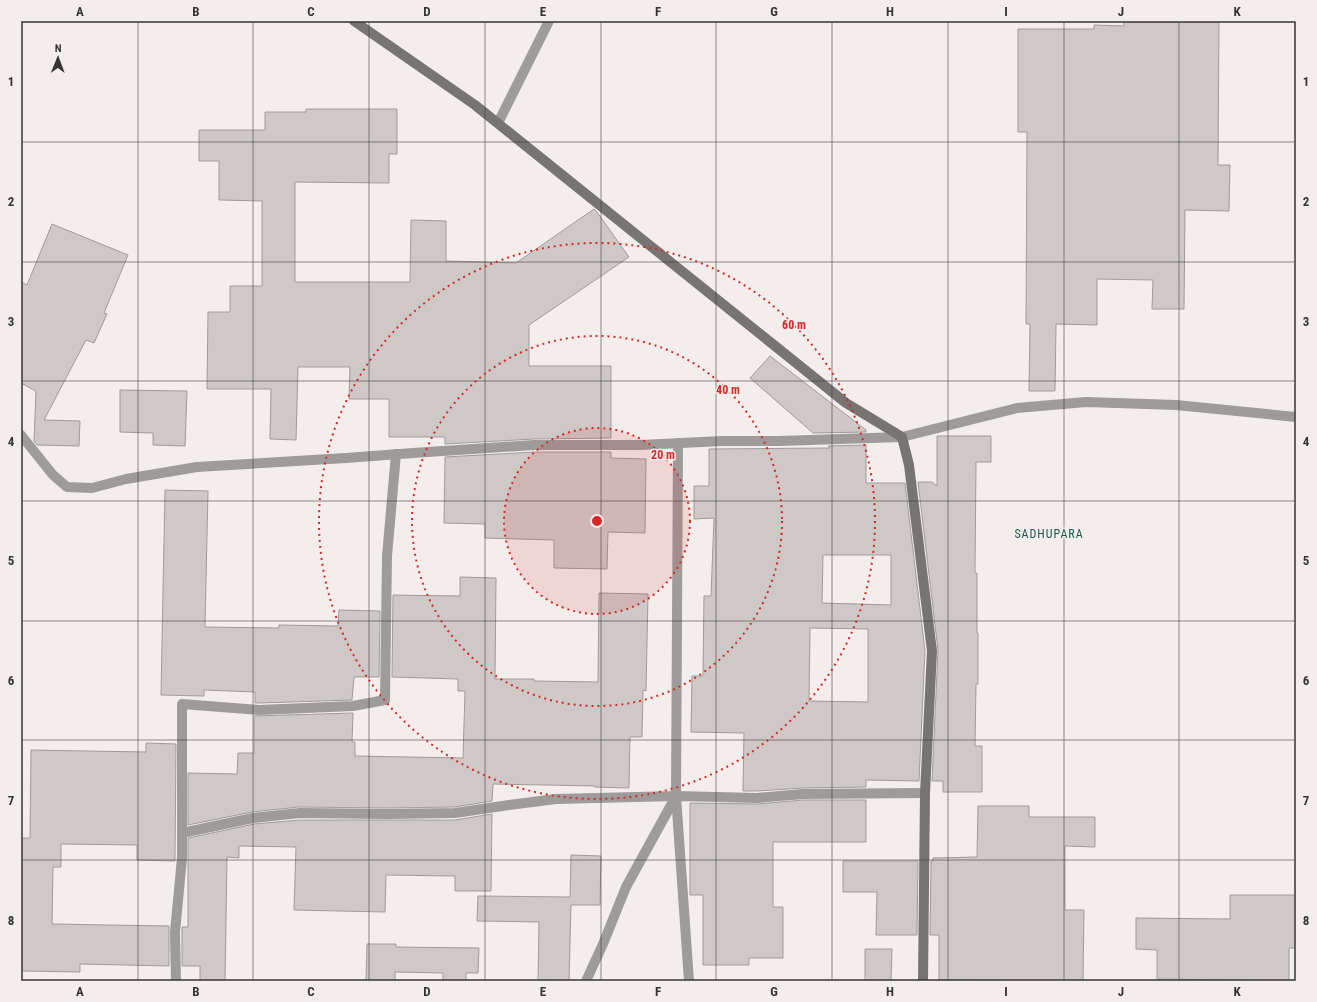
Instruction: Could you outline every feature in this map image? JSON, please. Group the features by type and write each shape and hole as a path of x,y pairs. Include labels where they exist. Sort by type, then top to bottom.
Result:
{"street":[{"path":"354,21 475,105 846,403 902,437 910,465 932,651 926,793 923,981"},
{"path":"498,123 549,21"},
{"path":"21,434 53,475 67,487 92,488 126,479 197,467 396,454 534,446 641,445 722,441 779,441 902,437 1017,408 1086,402 1176,405 1296,417"},
{"path":"678,443 676,796 690,981"},
{"path":"176,981 175,932 182,858 182,704 259,710 353,706 385,700 387,556 396,454"},
{"path":"182,833 253,818 300,813 455,813 509,804 556,799 676,796 758,798 803,794 926,793"},
{"path":"586,981 626,887 676,796"}],"building":[{"path":"1124,21 1219,21 1218,165 1230,165 1229,211 1185,210 1184,309 1152,309 1153,280 1097,279 1097,325 1056,324 1055,391 1029,391 1030,324 1026,324 1027,132 1018,132 1018,29 1094,29 1094,25 1124,26"},
{"path":"306,109 397,109 397,154 389,154 389,183 295,182 295,282 410,282 411,220 446,221 446,261 516,263 594,209 597,212 629,257 529,325 529,366 611,366 611,438 534,439 445,444 445,437 389,437 389,399 349,399 350,367 298,367 296,440 270,439 271,389 207,389 208,312 230,312 230,286 262,286 262,201 219,200 219,161 199,161 199,130 265,130 265,112 306,112"},
{"path":"52,224 128,255 104,313 107,314 94,343 86,340 44,420 80,421 79,446 37,445 34,441 36,391 21,383 21,282 27,285"},
{"path":"770,356 866,430 866,432 813,433 750,378"},
{"path":"120,390 187,391 185,446 153,445 153,433 120,432"},
{"path":"937,436 991,436 991,462 976,462 975,573 977,573 978,684 976,684 975,746 982,746 982,792 943,792 943,781 932,781 938,650 918,482 932,482 937,486"},
{"path":"866,445 866,483 905,483 925,651 919,781 866,780 866,787 743,791 744,733 691,732 692,676 703,676 704,596 711,596 714,518 694,519 694,486 709,486 709,449 830,448 828,446","holes":["823,555 891,555 891,605 822,603","810,628 868,629 868,702 809,701"]},
{"path":"534,452 611,452 611,458 646,459 645,533 608,532 607,569 554,568 554,540 485,538 485,524 444,523 445,457"},
{"path":"165,490 208,491 205,627 279,628 279,625 338,626 339,610 380,611 379,677 354,677 352,700 255,703 255,692 204,690 204,696 161,695"},
{"path":"460,577 496,578 495,679 598,682 599,593 648,594 646,691 643,690 642,737 630,737 629,788 493,784 492,801 454,807 299,807 252,812 188,825 188,773 237,774 238,753 254,753 254,716 353,713 352,742 355,742 355,756 463,758 465,691 458,691 458,679 392,677 393,595 460,596"},
{"path":"146,743 176,744 175,861 137,860 137,845 61,844 61,867 53,867 52,924 169,926 169,966 80,964 80,972 21,971 21,838 30,838 31,750 146,752"},
{"path":"803,800 866,800 866,842 773,842 773,907 783,907 783,958 749,958 749,965 703,965 703,895 690,895 690,803 757,804"},
{"path":"978,806 1029,806 1029,817 1095,817 1095,847 1065,846 1065,910 1084,910 1083,981 939,980 939,935 930,935 931,861 933,861 933,858 977,857"},
{"path":"492,814 491,891 455,891 455,876 386,875 385,912 294,910 296,847 239,846 239,858 227,857 225,981 200,981 200,966 182,966 182,927 188,927 188,838 254,824 300,820 455,820"},
{"path":"571,855 601,856 600,905 571,905 569,981 538,980 539,922 477,921 478,896 570,897"},
{"path":"843,861 918,861 917,935 876,935 877,892 843,892"},
{"path":"1230,895 1296,895 1296,948 1289,948 1289,981 1157,979 1157,950 1136,949 1136,918 1230,919"},
{"path":"367,944 396,944 396,947 479,948 478,973 466,973 466,981 443,981 443,973 395,972 395,981 366,981"},
{"path":"865,949 892,949 891,981 865,981"}],"district":[{"name":"SADHUPARA","path":"1049,534"}]}
